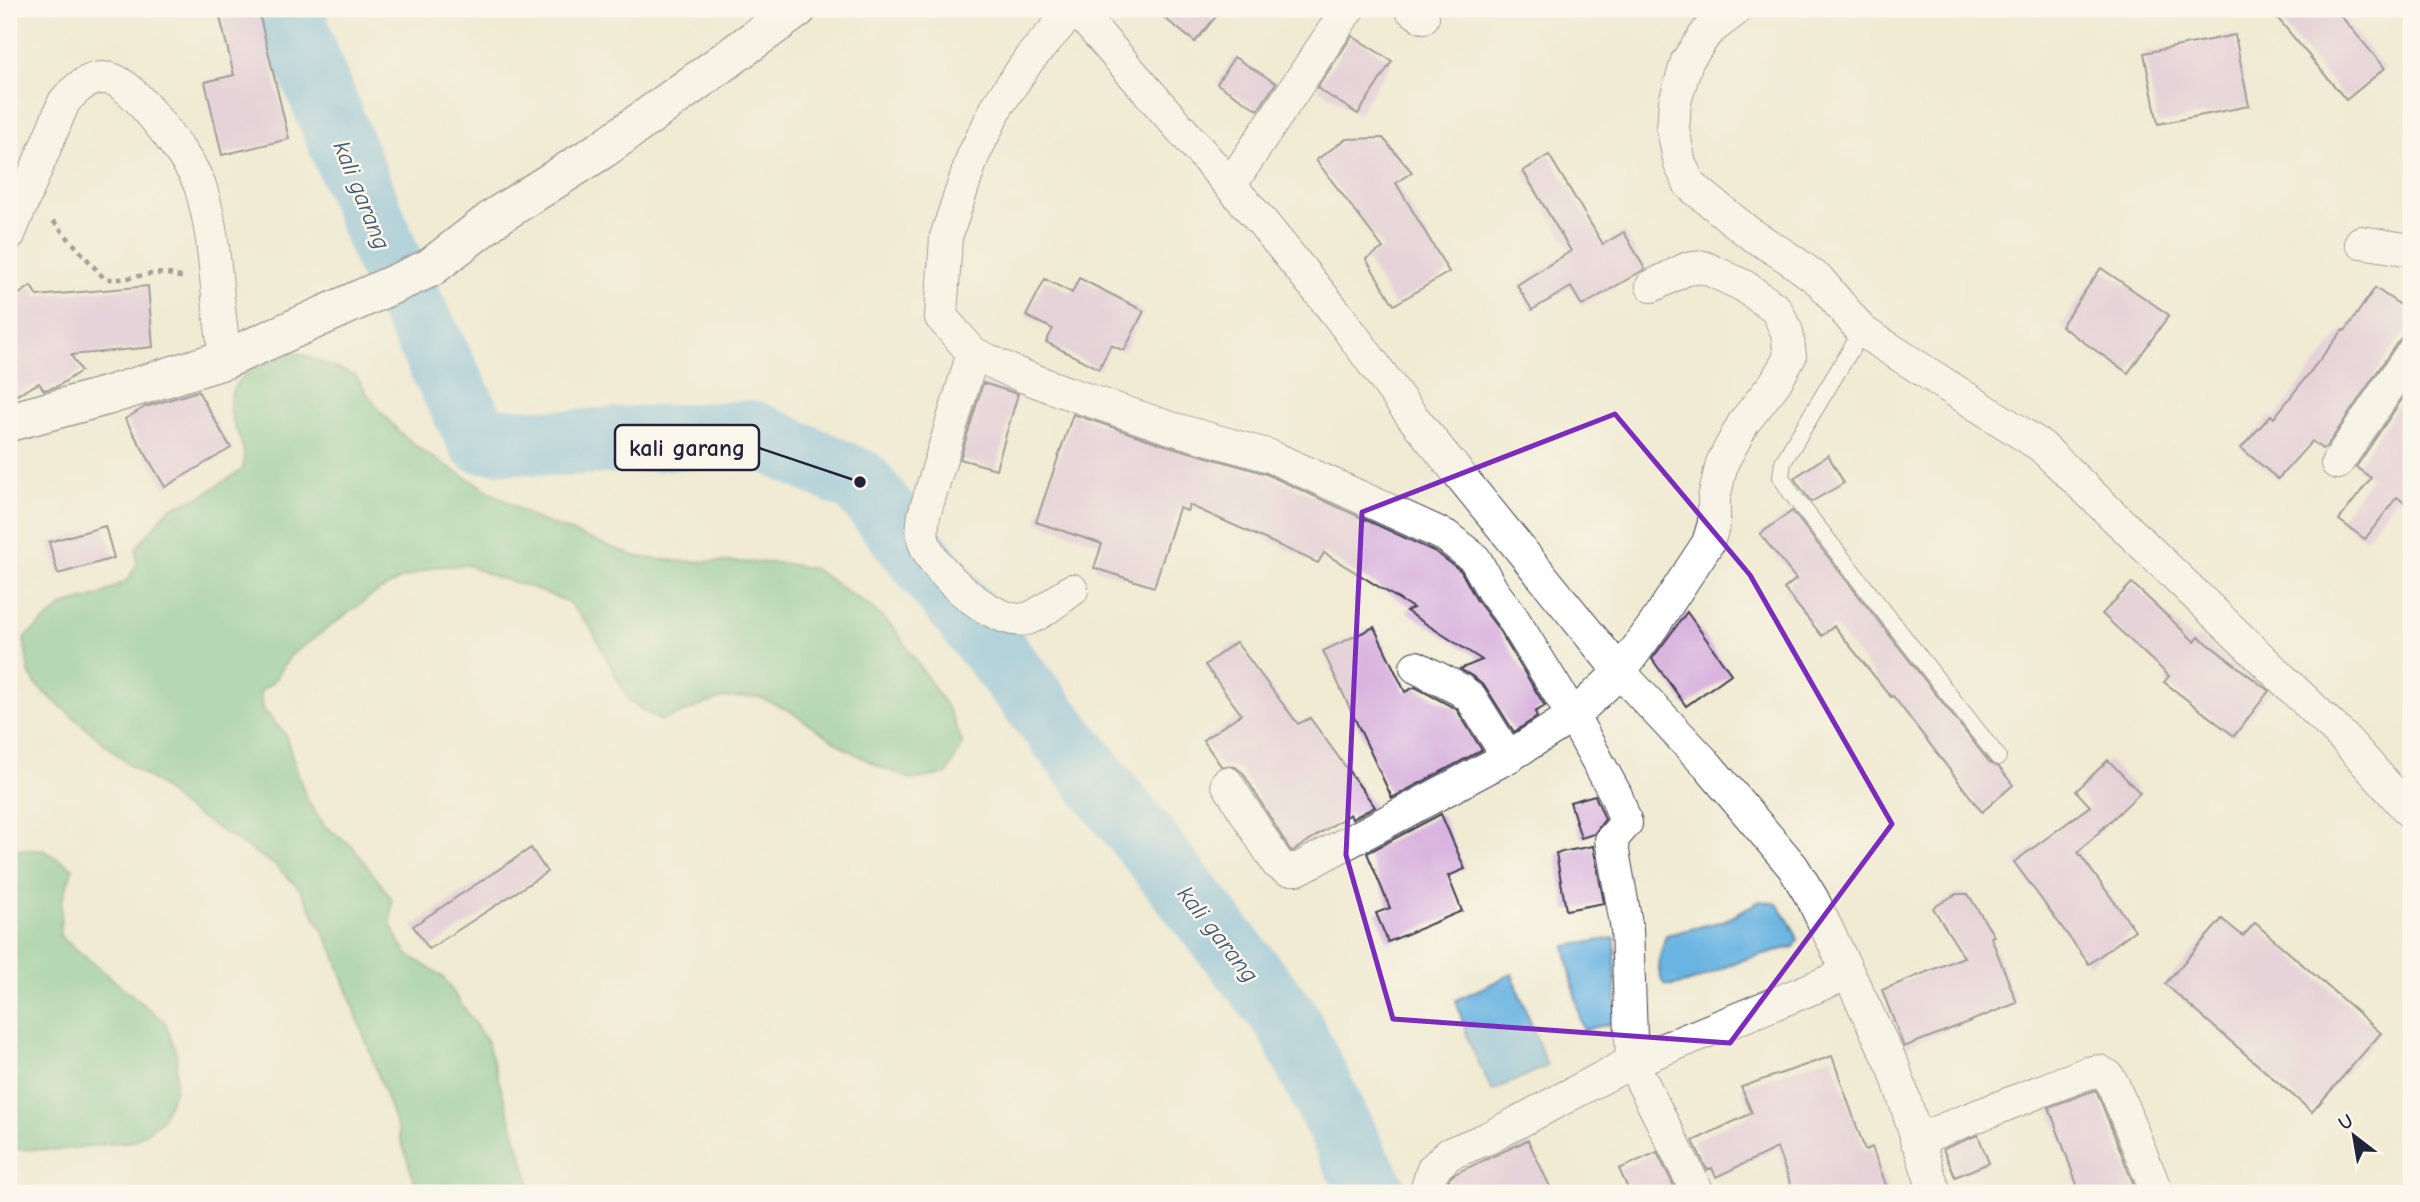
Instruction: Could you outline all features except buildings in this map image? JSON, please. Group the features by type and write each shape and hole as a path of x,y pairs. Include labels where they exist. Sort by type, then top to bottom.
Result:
{"street":[{"path":"9,422 106,396 224,346 310,322 430,268 498,216 603,149 797,9"},
{"path":"1698,1193 1632,1062 1626,929 1611,840 1626,822 1616,795 1573,716 1475,559 1447,536 1270,456 1171,428 1065,392 973,353 941,317 942,290 946,274 946,237 973,156 998,105 1030,58 1075,9 1231,184 1337,314 1469,487 1620,671 1708,766 1793,867 1812,898 1894,1068 1935,1193"},
{"path":"1231,184 1348,9"},
{"path":"1737,9 1707,32 1687,61 1675,102 1673,130 1680,164 1690,185 1748,232 1820,281 1862,331 2041,446 2345,739 2411,813"},
{"path":"9,235 65,102 79,87 92,80 103,78 125,86 193,168 205,205 218,278 224,346"},
{"path":"2361,242 2411,250"},
{"path":"1227,783 1277,863 1286,869 1298,869 1508,757 1573,716 1620,671 1708,543 1714,523 1714,498 1722,463 1744,422 1790,357 1787,332 1776,309 1744,286 1704,267 1686,269 1652,286"},
{"path":"973,353 924,515 923,540 928,551 951,580 971,597 1007,619 1028,619 1072,590"},
{"path":"2337,463 2411,354"},
{"path":"1416,667 1471,698 1508,757"},
{"path":"1428,1193 1427,1186 1433,1169 1449,1154 1488,1138 1632,1062 1847,974"},
{"path":"1916,1140 2087,1073 2099,1071 2108,1076 2113,1084 2157,1193"}],"lane":[{"path":"1862,331 1783,462 1781,477 1998,757"}],"path":[{"path":"27,192 104,278 167,274 174,277 218,278"}],"highlighted area":[{"path":"1615,414 1750,575 1892,824 1730,1043 1393,1019 1346,855 1362,512"}],"green space":[{"path":"293,351 356,376 375,405 398,431 424,452 534,518 638,557 678,561 782,563 814,569 871,607 895,629 950,712 963,744 947,774 912,780 846,749 790,711 759,697 723,698 660,721 630,702 591,628 568,602 467,565 434,567 399,580 371,596 290,656 275,680 260,692 262,708 285,734 306,798 325,826 352,846 392,899 391,926 407,954 443,977 487,1042 533,1193 418,1193 333,950 300,889 276,866 183,807 158,784 129,765 38,687 29,673 24,638 64,605 98,596 128,580 137,564 136,548 170,508 201,496 243,469 243,447 230,410 235,385 254,369"},
{"path":"9,849 43,850 73,868 62,901 60,936 165,1022 177,1055 175,1090 160,1122 134,1141 58,1150 9,1149"}],"water":[{"path":"1760,901 1777,904 1798,940 1794,947 1742,960 1683,984 1665,985 1659,967 1666,935 1723,921"},
{"path":"1615,938 1616,1018 1609,1024 1584,1030 1565,946"},
{"path":"1512,974 1547,1066 1492,1091 1469,1042 1456,1000"}],"waterway":[{"name":"kali garang","path":"291,9 302,47 391,266 480,440 566,443 752,433 860,482 1287,1020 1357,1163 1375,1193"}],"place":[{"name":"kali garang","path":"860,482"}]}
